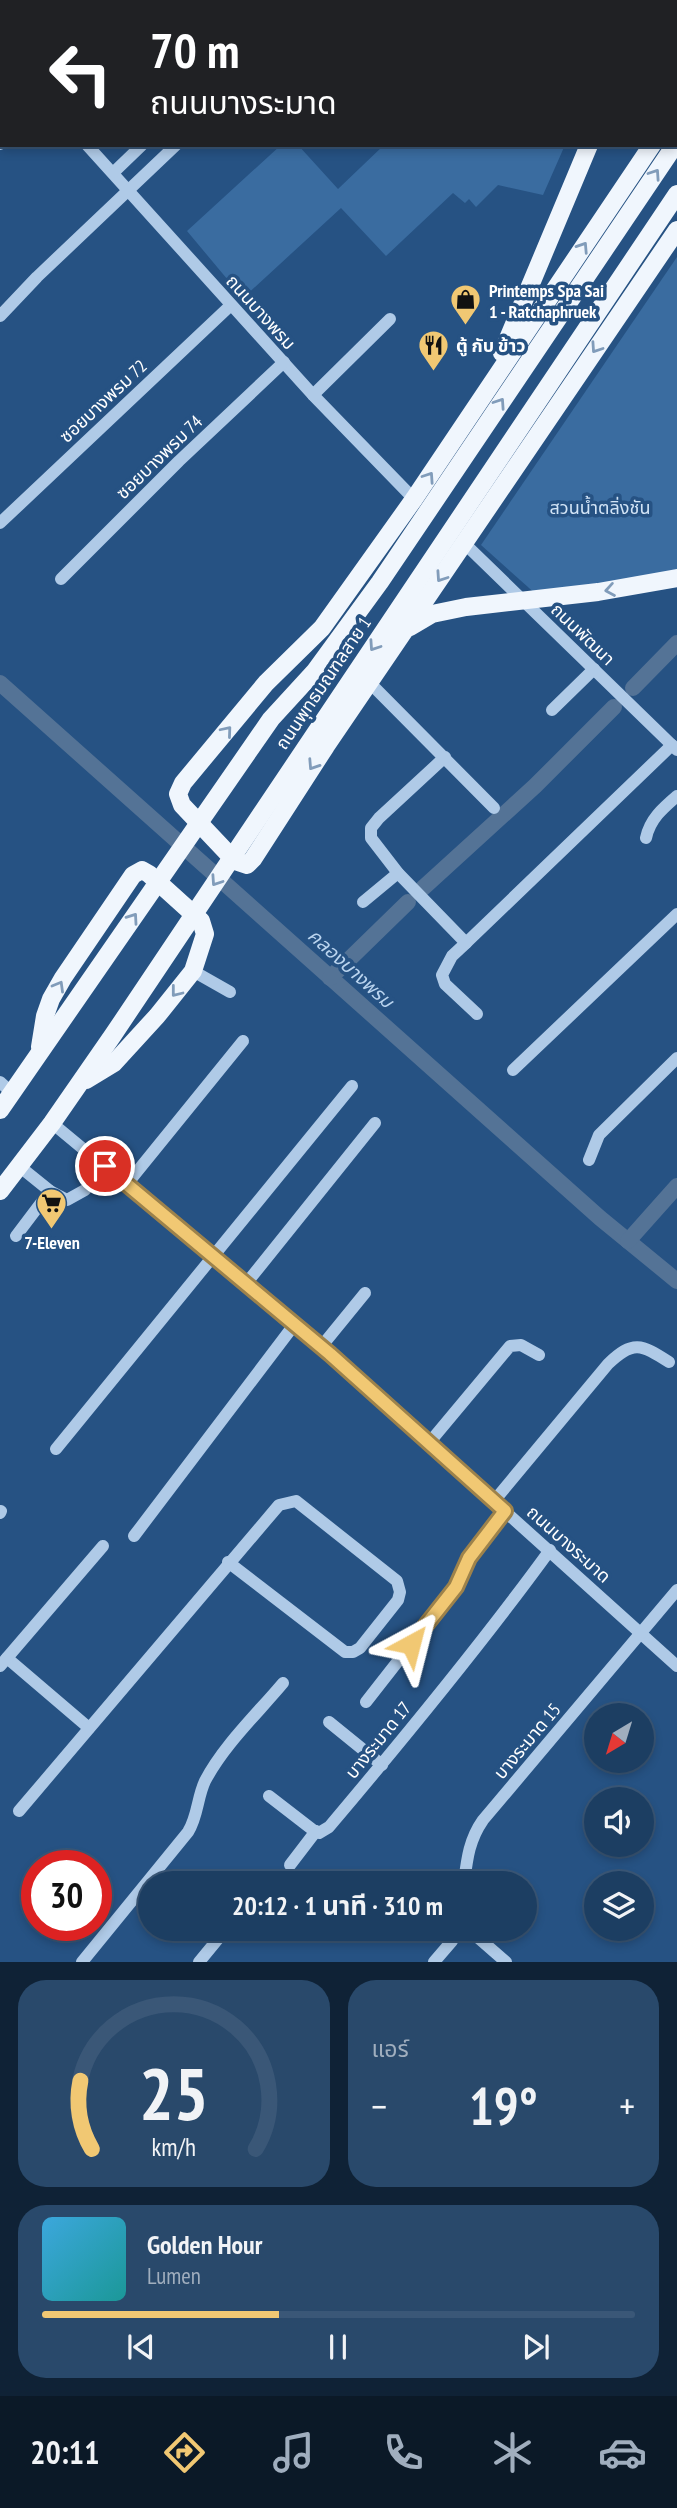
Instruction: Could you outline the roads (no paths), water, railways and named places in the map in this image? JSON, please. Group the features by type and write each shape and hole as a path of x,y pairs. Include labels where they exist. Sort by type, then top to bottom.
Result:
{"main road":[{"path":"486,392 588,147"},
{"path":"271,719 322,628 414,499 651,147"},
{"name":"ถนนพุทธมณฑลสาย 1","path":"0,1110 6,1088 40,1051 271,719 315,671 380,582 674,147"},
{"name":"ถนนพุทธมณฑลสาย 1","path":"0,1191 52,1123 113,1035 677,194"},
{"path":"598,223 612,216 635,220 649,234 652,248 648,271"},
{"path":"322,628 266,684 183,783 178,794 182,805 235,861 247,865 253,859 326,746 677,230"},
{"path":"406,629 432,614 466,607 677,578"},
{"path":"333,707 385,661"},
{"path":"40,1051 45,1016 57,988 133,875 142,870 201,921 205,934 192,971 132,1046 114,1063 79,1084"}],"street":[{"path":"114,172 140,147"},
{"path":"0,316 37,277 174,147"},
{"name":"ถนนบางพรม","path":"95,148 231,305 313,395 414,499"},
{"name":"ซอยบางพรม 72","path":"0,523 231,305"},
{"path":"313,395 390,319"},
{"name":"ซอยบางพรม 74","path":"61,579 179,461 284,362"},
{"name":"ถนนพัฒนา","path":"464,543 675,748"},
{"path":"552,710 594,669"},
{"path":"370,683 494,808"},
{"path":"477,1014 445,984 442,975 452,956 675,748"},
{"path":"446,757 379,818 371,828 371,838 398,873 466,943"},
{"path":"646,838 649,826 677,796"},
{"path":"363,902 398,873"},
{"path":"513,1070 677,915"},
{"path":"192,971 230,992"},
{"path":"127,1184 243,1041"},
{"path":"589,1160 599,1135 677,1058"},
{"path":"56,1449 352,1086"},
{"name":"ถนนบางระมาด","path":"52,1123 321,1347 677,1665"},
{"path":"246,1285 375,1123"},
{"path":"19,1166 50,1191 67,1200 78,1196 105,1166"},
{"path":"16,1236 50,1191"},
{"path":"321,1347 365,1293"},
{"path":"134,1536 294,1325"},
{"path":"429,1443 510,1346 521,1345 539,1355"},
{"path":"494,1501 608,1364 624,1349 639,1347 654,1352 668,1362"},
{"path":"19,1811 228,1562 279,1505 296,1501 397,1581 400,1592 398,1600 360,1648 345,1653 228,1562"},
{"path":"366,1702 456,1587 469,1558 505,1511"},
{"path":"89,1728 3,1662 103,1546"},
{"name":"บางระมาด 17","path":"290,1865 316,1831 319,1833 329,1827 382,1765 550,1550"},
{"name":"บางระมาด 15","path":"465,1871 473,1833 677,1590"},
{"path":"162,1871 193,1825 200,1791 217,1762 283,1683"},
{"path":"329,1722 382,1765"},
{"path":"269,1796 316,1831"},
{"path":"82,1962 138,1900"},
{"path":"199,1962 216,1941"},
{"path":"434,1962 452,1941"},
{"path":"482,1941 506,1962"}],"waterway":[{"path":"633,688 677,643"},
{"name":"คลองบางพรม","path":"0,683 600,1218 677,1281"},
{"path":"423,888 535,786 614,707"},
{"path":"330,978 408,902"},
{"path":"628,1241 677,1186"}],"place":[{"name":"Printemps Spa Sai 1 - Ratchaphruek","path":"466,327"},
{"name":"ตู้ กับ ข้าว","path":"433,372"},
{"name":"7-Eleven","path":"52,1231"}],"park label":[{"name":"สวนน้ำตลิ่งชัน","path":"600,507"}]}
